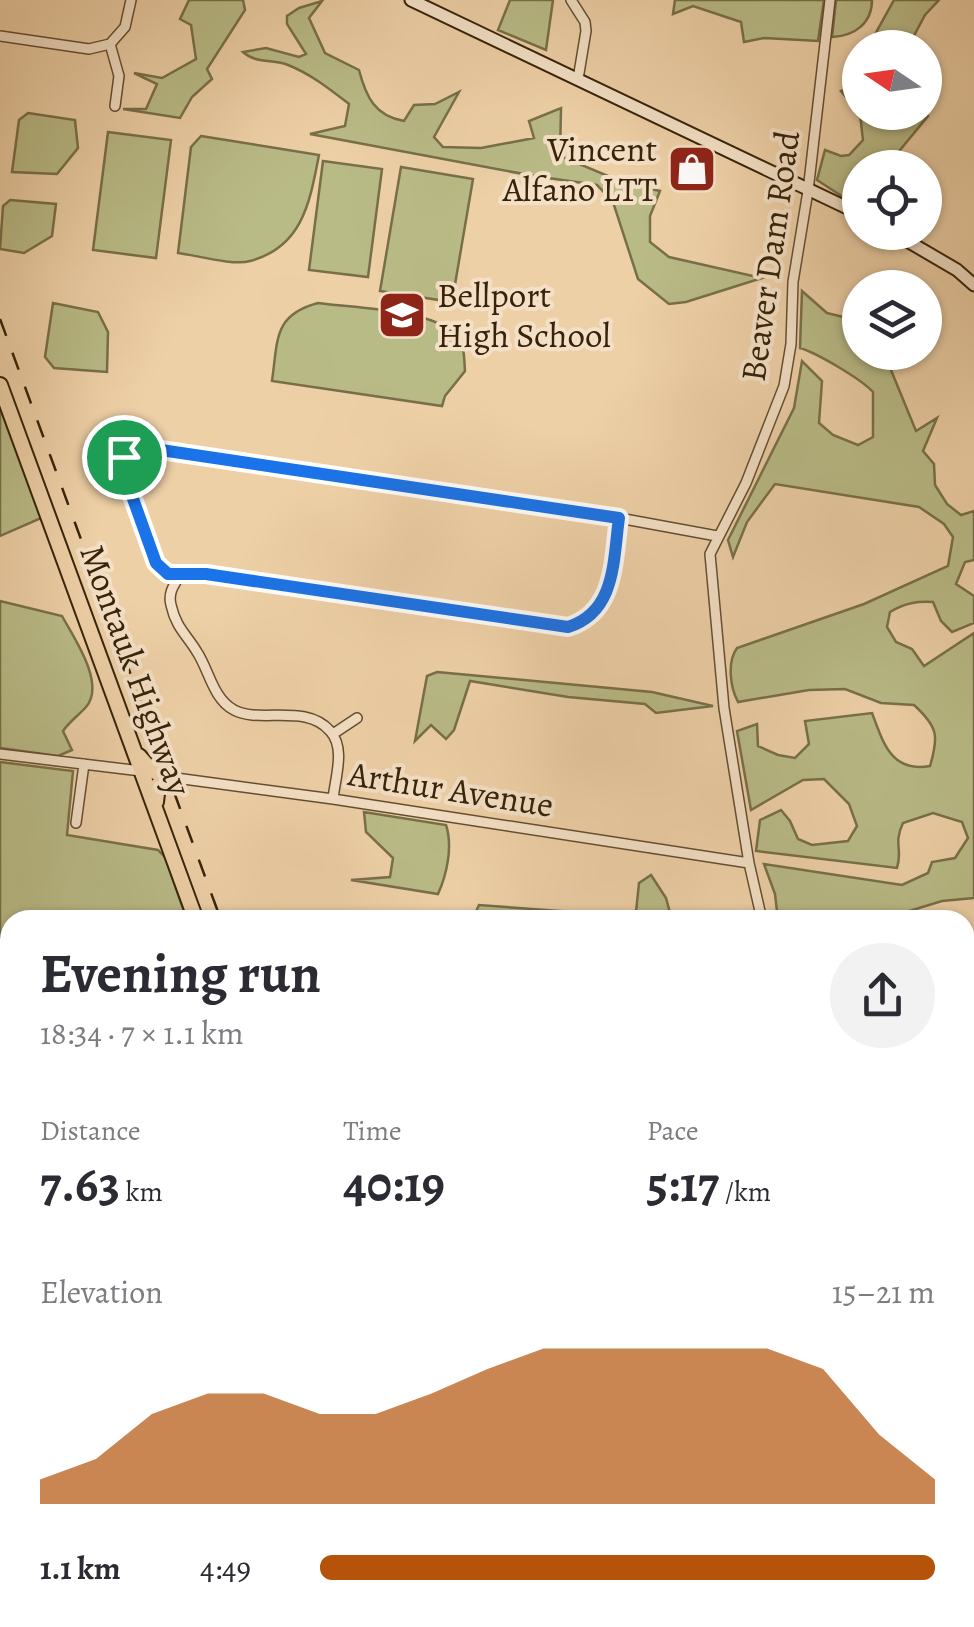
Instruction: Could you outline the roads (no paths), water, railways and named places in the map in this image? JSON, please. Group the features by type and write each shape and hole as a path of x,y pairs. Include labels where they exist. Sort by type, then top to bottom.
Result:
{"main road":[{"path":"411,0 842,206"},
{"path":"923,250 957,270 974,286"},
{"name":"Montauk Highway","path":"0,385 192,910"},
{"path":"130,743 149,769 166,776 157,788 156,812"}],"street":[{"path":"0,36 89,49 110,44 125,27 131,0"},
{"path":"571,0 586,22 578,79"},
{"name":"Beaver Dam Road","path":"760,910 721,676 710,554 737,502 783,391 791,344 792,282 808,191 830,0"},
{"path":"110,44 118,76 115,106"},
{"path":"619,518 607,596 591,616 568,627 206,574 168,574 156,563 122,468 124,457 134,446 619,518 717,536"},
{"path":"179,576 170,604 180,630 197,650 221,699 232,710 244,714 278,713 305,718 326,726 333,734 338,742 333,798"},
{"path":"333,734 357,718"},
{"name":"Arthur Avenue","path":"0,754 142,776 333,798 749,863"},
{"path":"76,823 84,764"}],"railway":[{"path":"0,319 217,910"}],"place":[{"name":"Vincent Alfano LTT","path":"692,169"},
{"name":"Bellport High School","path":"402,315"}]}
